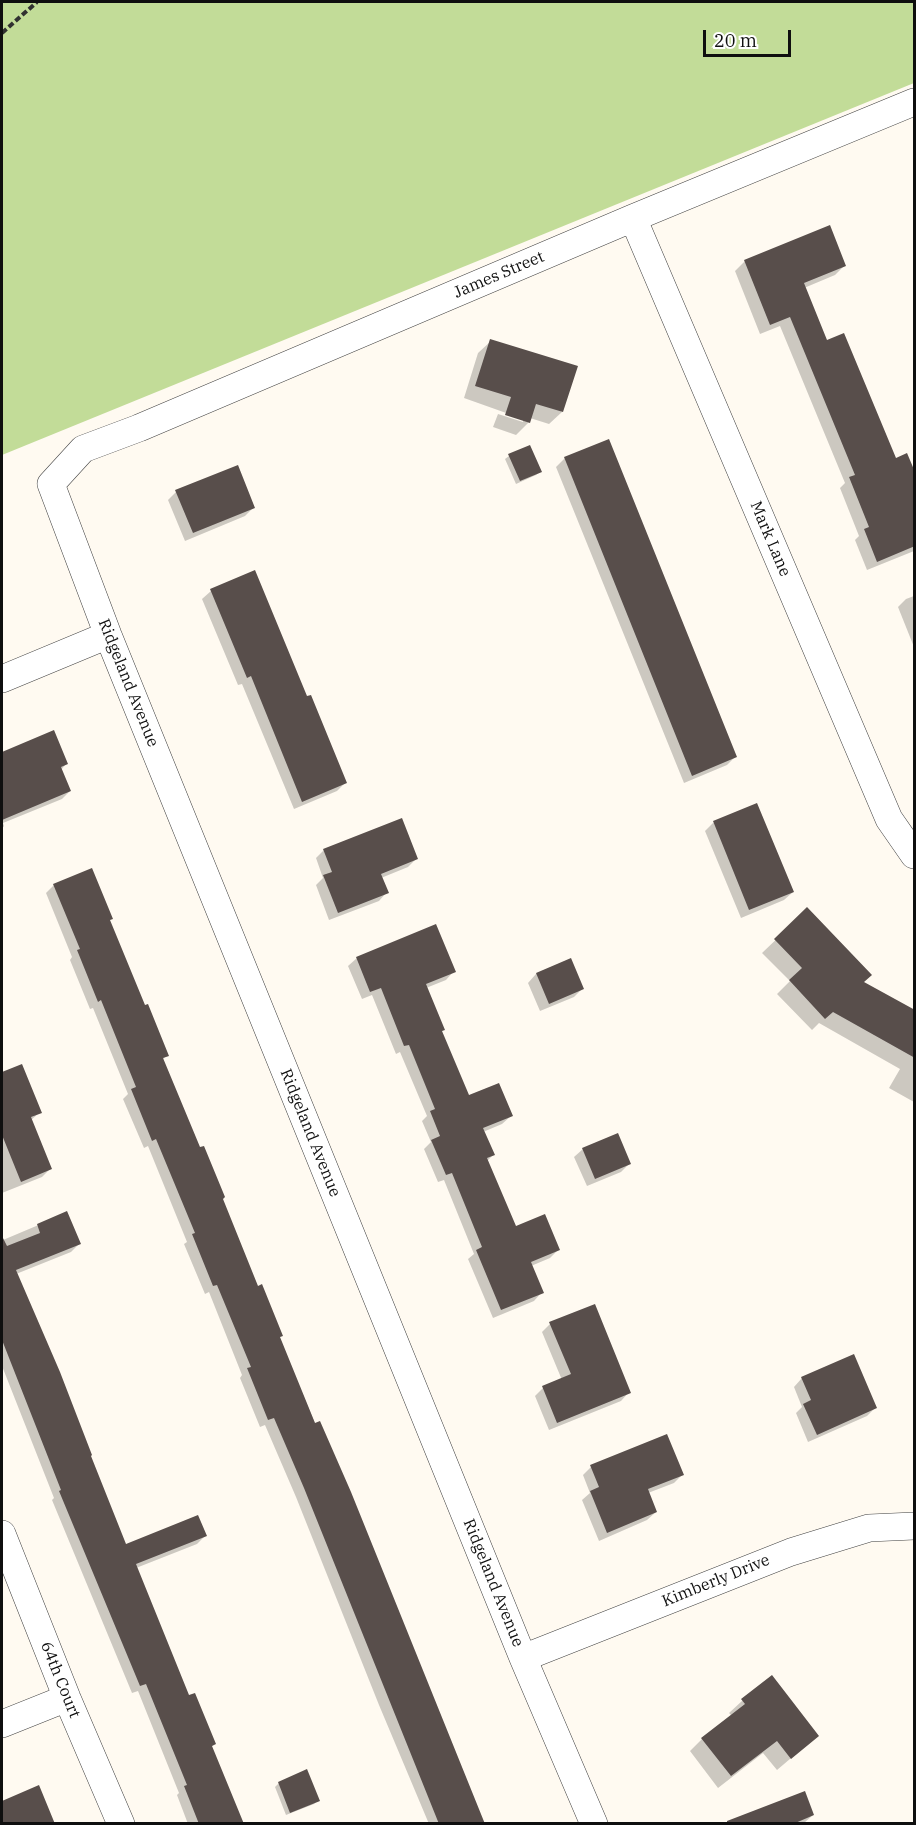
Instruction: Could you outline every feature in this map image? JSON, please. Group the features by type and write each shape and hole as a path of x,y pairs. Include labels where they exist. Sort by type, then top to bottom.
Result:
{"street":[{"name":"James Street","path":"83,449 140,428 633,218 915,102"},
{"name":"Mark Lane","path":"633,218 889,819 915,855"},
{"name":"Ridgeland Avenue","path":"83,449 51,484 108,635 523,1658 594,1824"},
{"path":"2,679 108,635"},
{"name":"Kimberly Drive","path":"523,1658 791,1552 869,1528 915,1527"},
{"name":"64th Court","path":"2,1534 67,1698 121,1824"},
{"path":"2,1724 67,1698"}],"path":[{"path":"2,33 37,2"}],"green space":[{"path":"2,2 914,2 914,83 2,455"}],"building":[{"path":"830,225 846,266 804,283 827,340 844,333 896,458 907,453 915,472 915,546 877,562 864,529 869,527 849,477 855,475 790,317 770,325 744,260"},
{"path":"490,339 578,366 563,412 536,404 530,423 505,415 511,397 475,386"},
{"path":"609,439 737,757 692,776 564,457"},
{"path":"530,445 542,472 520,481 508,454"},
{"path":"238,465 255,508 193,533 175,490"},
{"path":"255,570 307,696 311,695 347,783 302,802 251,676 247,678 210,589"},
{"path":"54,730 68,764 61,767 71,791 2,820 2,752"},
{"path":"757,803 794,892 749,910 713,821"},
{"path":"402,818 418,859 381,874 389,893 338,913 323,875 332,872 323,849"},
{"path":"92,868 113,919 110,920 169,1056 163,1058 200,1147 204,1146 258,1286 262,1284 283,1336 280,1337 315,1423 320,1421 351,1492 485,1824 439,1824 304,1488 274,1418 268,1420 247,1368 251,1367 217,1285 213,1286 192,1234 195,1233 156,1139 152,1141 131,1089 136,1087 101,1000 98,1002 77,950 80,949 53,884"},
{"path":"807,907 872,975 864,982 915,1010 915,1058 833,1012 825,1019 789,980 802,968 774,939"},
{"path":"436,924 456,972 426,984 445,1030 442,1031 469,1095 499,1083 513,1116 483,1128 495,1155 487,1158 516,1226 545,1214 560,1250 531,1262 544,1293 501,1310 476,1250 482,1247 452,1173 446,1175 431,1140 440,1136 430,1111 435,1109 409,1045 404,1046 381,988 370,992 356,957"},
{"path":"571,958 584,989 549,1004 536,973"},
{"path":"22,1064 42,1113 31,1117 52,1169 21,1182 2,1135 2,1072"},
{"path":"618,1133 631,1164 595,1179 582,1148"},
{"path":"67,1211 81,1244 16,1270 60,1372 126,1544 198,1515 207,1536 136,1564 189,1695 195,1693 216,1744 212,1746 244,1824 199,1824 184,1786 187,1785 146,1684 140,1686 59,1491 61,1490 2,1340 2,1236 7,1246 40,1233 37,1224"},
{"path":"595,1304 631,1393 557,1423 542,1386 571,1374 549,1322"},
{"path":"854,1354 877,1408 817,1435 803,1404 811,1400 801,1377"},
{"path":"667,1434 684,1475 648,1489 657,1512 607,1533 590,1491 599,1487 590,1465"},
{"path":"772,1675 819,1736 791,1759 777,1741 731,1776 701,1738 745,1704 741,1699"},
{"path":"307,1769 320,1801 290,1813 278,1782"},
{"path":"39,1785 55,1824 2,1824 2,1801"},
{"path":"805,1791 814,1815 793,1824 727,1824 727,1821"}]}
